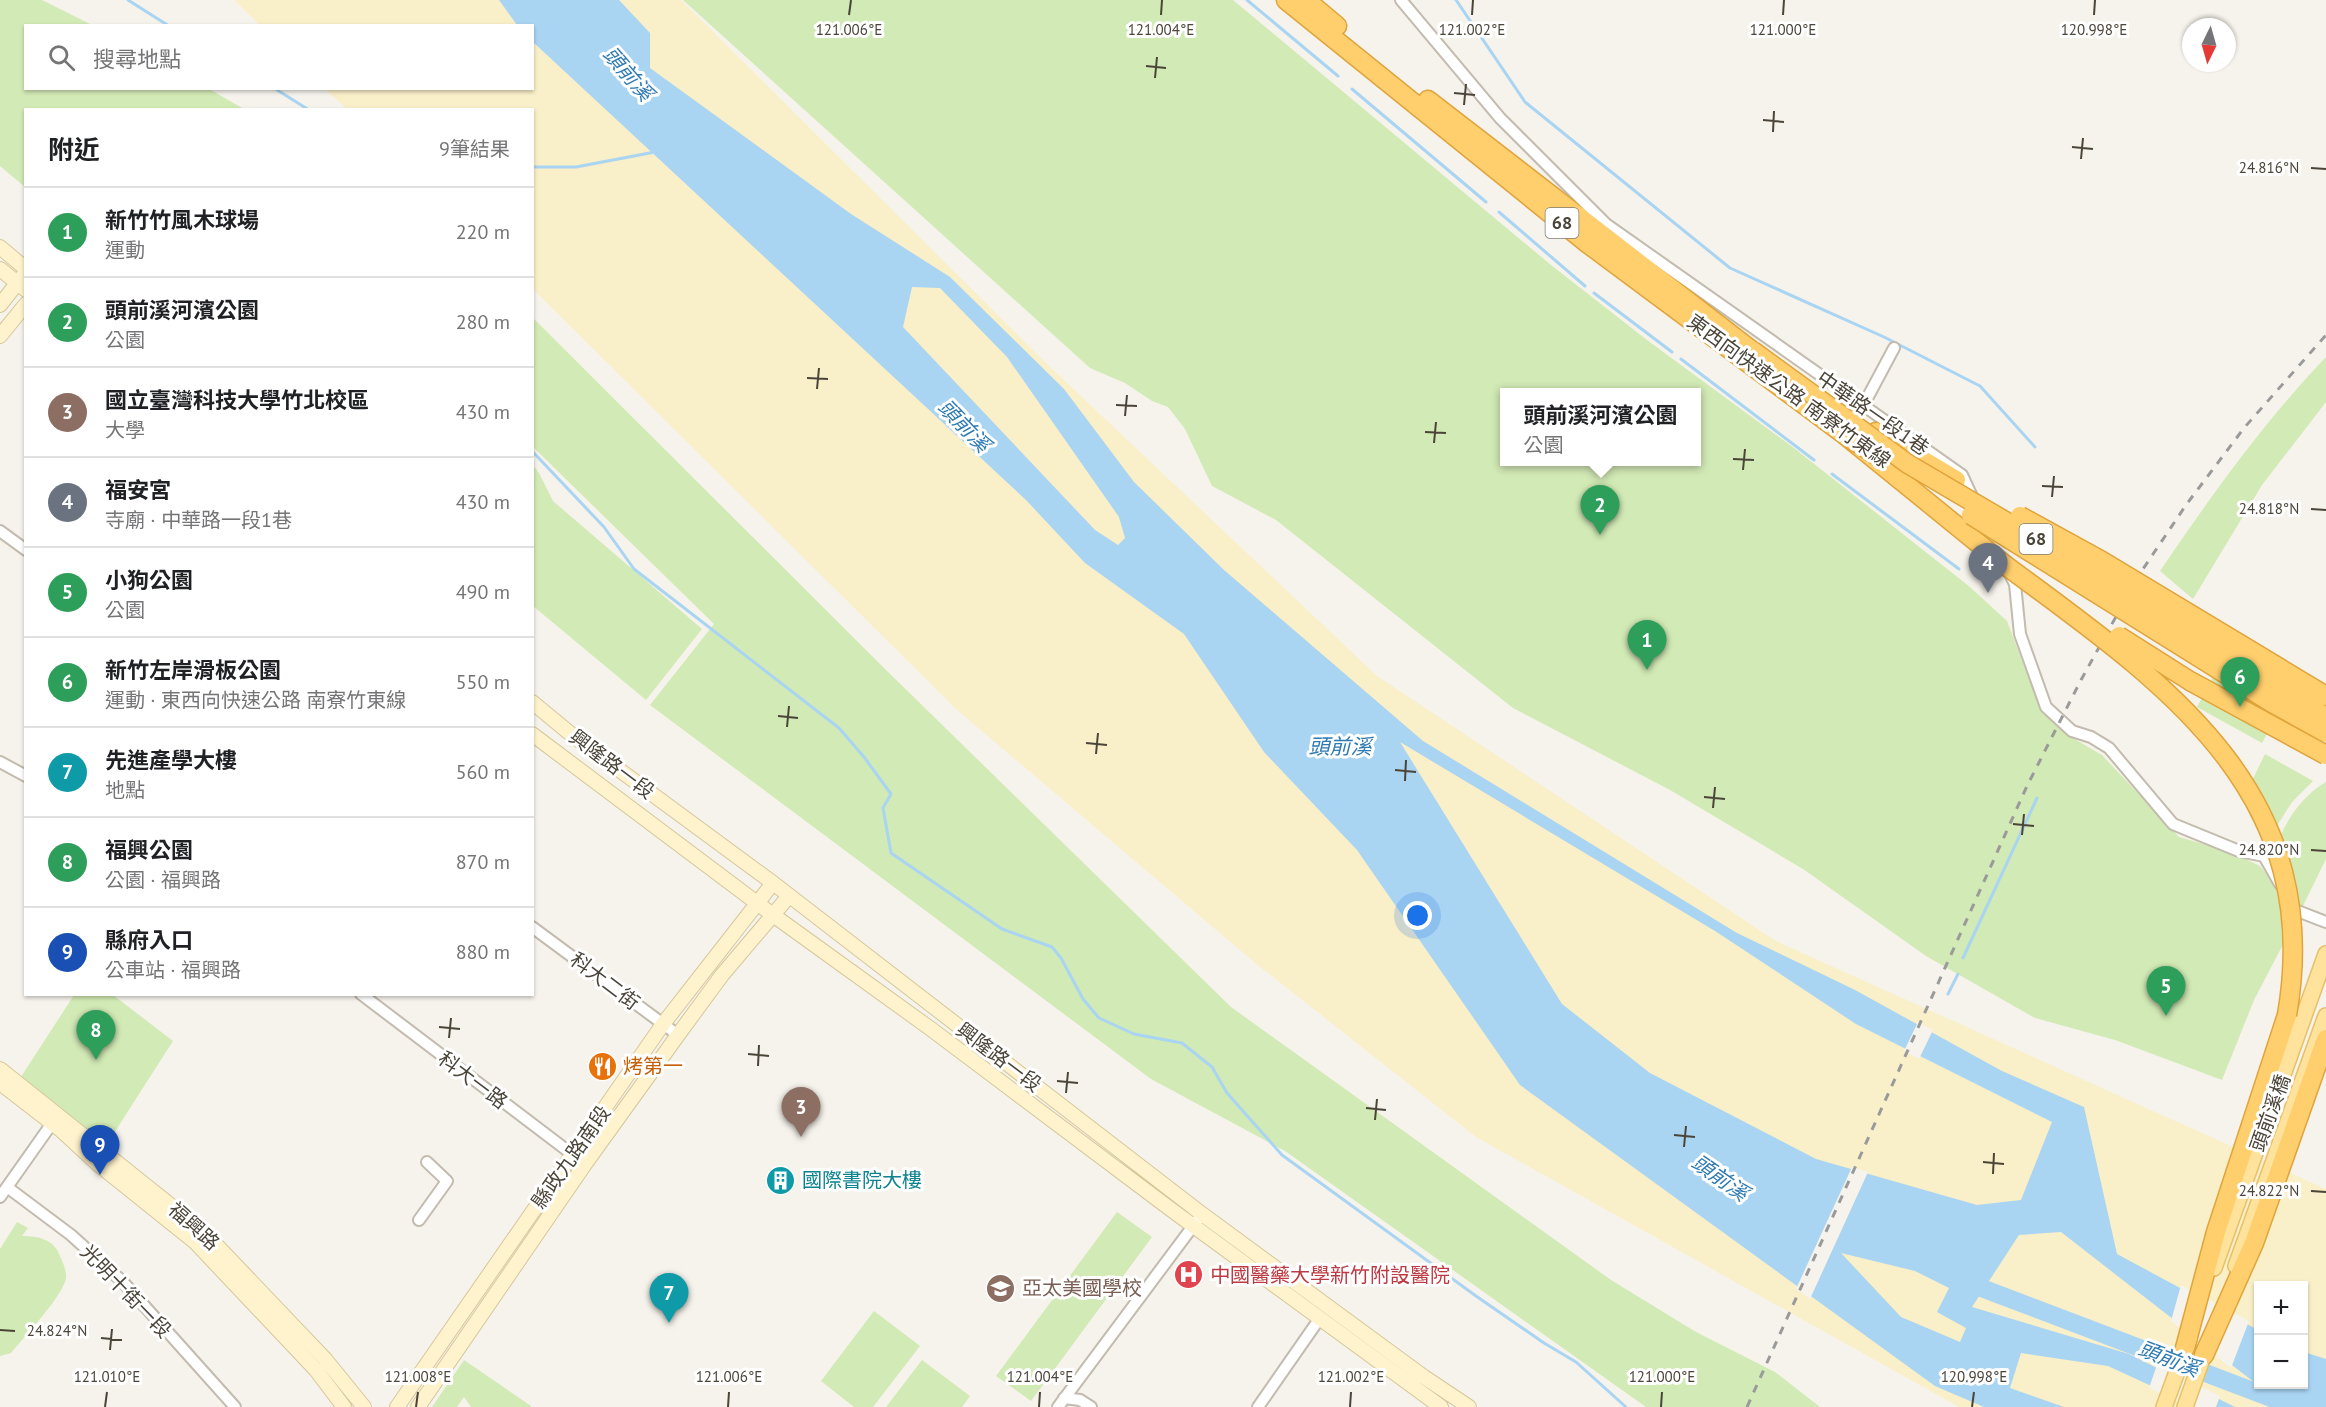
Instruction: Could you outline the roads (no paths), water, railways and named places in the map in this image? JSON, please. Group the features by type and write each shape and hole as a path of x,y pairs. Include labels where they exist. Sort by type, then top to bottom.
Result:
{"highway":[{"name":"東西向快速公路 南寮竹東線","path":"1286,0 1587,243 1845,435 2153,629 2326,733"},
{"name":"東西向快速公路 南寮竹東線","path":"1306,0 1381,63 1753,351 1908,464 2063,555 2326,717"},
{"path":"1753,351 1925,462 2102,561 2326,696"},
{"path":"1845,435 2005,565 2138,665 2171,694 2216,740 2256,796 2272,827 2289,884 2295,945 2292,990 2287,1015 2217,1232 2185,1348"},
{"path":"2005,565 2080,609 2190,681 2326,755"},
{"path":"2204,1355 2254,1243 2326,1039"}],"main road":[{"name":"頭前溪橋","path":"2164,1407 2326,954"},
{"name":"頭前溪橋","path":"2185,1407 2326,1016"}],"street":[{"name":"中華路一段1巷","path":"1401,0 1500,118 1606,224 1962,475 2015,584 2020,634 2046,707 2072,731 2109,748 2174,824 2238,851 2264,856 2295,910 2326,922"},
{"path":"0,247 24,278"},
{"path":"0,269 24,278"},
{"path":"0,305 24,278"},
{"path":"0,336 24,306"},
{"path":"1863,406 1894,348"},
{"path":"0,531 24,549"},
{"name":"興隆路一段","path":"534,704 572,735 773,883 1202,1214 1424,1377 1469,1407"},
{"name":"興隆路一段","path":"534,735 1193,1226 1441,1407"},
{"path":"0,762 24,775"},
{"name":"縣政九路南段","path":"397,1407 663,1024 773,883"},
{"name":"縣政九路南段","path":"418,1407 585,1164 678,1035 722,975 789,896"},
{"name":"科大二街","path":"534,928 678,1035"},
{"name":"科大一路","path":"365,996 585,1164"},
{"name":"福興路","path":"0,1070 195,1242 316,1370 344,1407"},
{"name":"福興路","path":"0,1083 55,1120 204,1232 325,1359 364,1407"},
{"path":"0,1197 55,1120"},
{"path":"419,1220 447,1181 427,1162"},
{"name":"光明十街一段","path":"7,1187 71,1235 123,1282 235,1407"},
{"path":"1063,1404 1202,1214"},
{"path":"1258,1407 1320,1318"},
{"path":"1063,1404 1080,1400 1091,1407"}],"water":[{"name":"頭前溪","path":"499,0 619,0 650,33 650,68 851,214 950,277 1064,389 1134,482 1224,570 1423,741 1737,933 1855,990 2002,1071 2084,1107 2117,1254 2254,1328 2254,1382 2061,1232 2019,1235 1972,1307 2129,1354 2235,1407 2197,1407 2108,1366 2021,1353 2010,1388 2064,1407 1984,1407 1935,1386 1520,1085 1357,850 1264,752 1184,634 1085,563 1026,500 534,43 534,24 516,24","holes":["912,287 940,288 1007,357 1119,517 1125,538 1118,545 1095,530 903,327","1400,742 1715,931 1856,1024 2052,1122 2021,1200 1977,1205 1816,1159 1650,1073 1562,1004","1841,1253 1915,1271 1949,1288 1937,1312 1966,1328 1960,1342 1901,1317"]},
{"name":"頭前溪","path":"2308,1353 2326,1359 2326,1407 2286,1407 2263,1389 2308,1389"}],"waterway":[{"path":"128,0 166,24"},
{"path":"1247,0 1338,76"},
{"path":"1456,0 1525,102 1730,268 1884,337 1980,386 2035,447"},
{"path":"1352,89 1486,202"},
{"path":"277,90 306,108"},
{"path":"534,167 576,167 655,152"},
{"path":"1499,212 1585,286"},
{"path":"1594,293 1672,352"},
{"path":"1681,359 1814,460"},
{"path":"534,453 604,527 634,569 839,728 891,794 883,808 891,853 1002,929 1052,947 1061,958 1083,999 1099,1018 1134,1034 1182,1043 1212,1067 1227,1093 1282,1155 1476,1296 1576,1362 1626,1407"},
{"path":"1832,474 1959,569"},
{"path":"1963,958 2037,798"},
{"path":"1948,994 1958,974"},
{"name":"頭前溪","path":"1963,1281 2295,1407"}],"railway":[{"path":"1747,1407 2027,786 2081,680 2139,575 2186,505 2244,428 2326,335"}],"place":[{"name":"頭前溪河濱公園","path":"1600,535"},
{"name":"福安宮","path":"1988,593"},
{"name":"新竹竹風木球場","path":"1647,670"},
{"name":"新竹左岸滑板公園","path":"2240,707"},
{"name":"小狗公園","path":"2166,1016"},
{"name":"福興公園","path":"96,1060"},
{"name":"烤第一","path":"602,1066"},
{"name":"國立臺灣科技大學竹北校區","path":"801,1137"},
{"name":"縣府入口","path":"100,1175"},
{"name":"國際書院大樓","path":"781,1180"},
{"name":"中國醫藥大學新竹附設醫院","path":"1189,1275"},
{"name":"亞太美國學校","path":"1001,1288"},
{"name":"先進產學大樓","path":"669,1323"}]}
